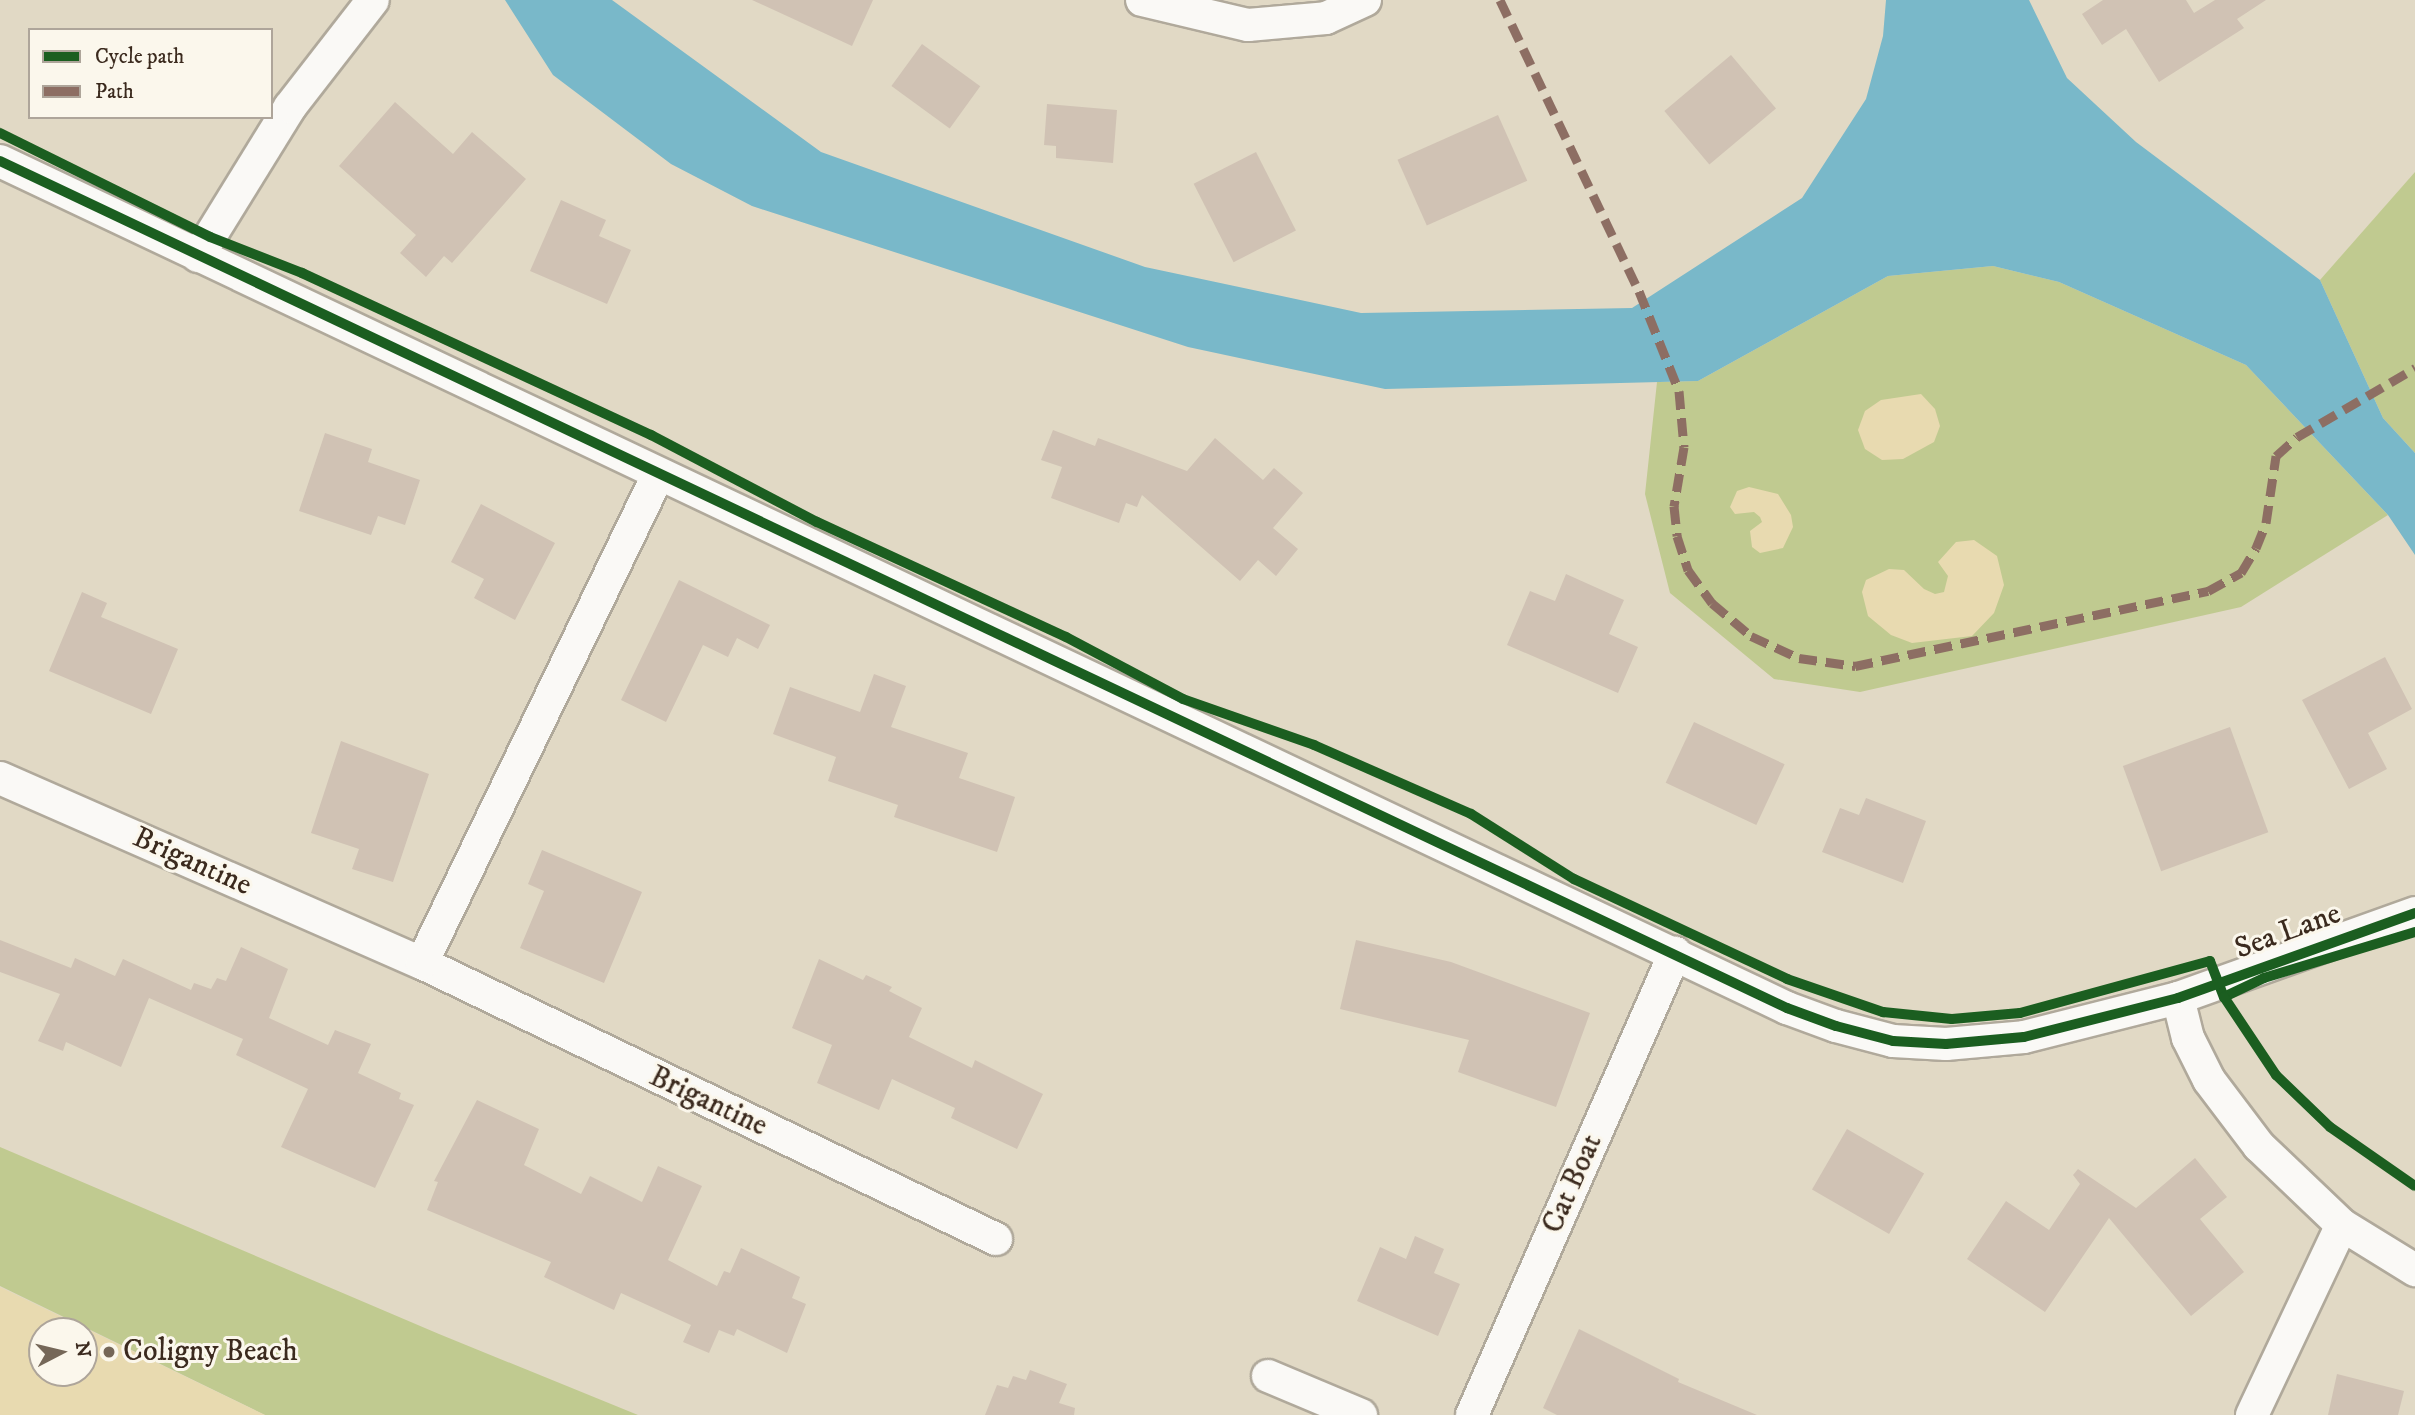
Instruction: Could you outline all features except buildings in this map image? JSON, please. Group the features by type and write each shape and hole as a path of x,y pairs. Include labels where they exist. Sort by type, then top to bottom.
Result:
{"street":[{"path":"198,256 290,107 373,0"},
{"path":"1142,0 1248,25 1326,18 1365,0"},
{"name":"Sea Lane","path":"0,161 1787,1008 1893,1041 1990,1043 2178,999 2415,913"},
{"path":"422,963 658,475"},
{"name":"Brigantine","path":"0,778 422,963 996,1239"},
{"name":"Cat Boat","path":"1472,1415 1675,953"},
{"path":"2178,999 2188,1038 2235,1117 2342,1225 2415,1270"},
{"path":"2252,1415 2342,1225"},
{"path":"1268,1376 1361,1415"}],"green space":[{"path":"2415,172 2415,453 2383,418 2320,280"},
{"path":"1993,266 2059,282 2246,365 2388,515 2241,607 1860,692 1774,679 1670,593 1645,494 1657,382 1698,381 1888,276"},
{"path":"0,1147 439,1334 638,1415 265,1415 98,1334 98,1317 64,1317 0,1286"}],"sand":[{"path":"1921,394 1935,409 1940,426 1934,442 1903,459 1882,460 1865,449 1858,430 1865,411 1881,400"},
{"path":"1749,487 1778,494 1791,515 1793,527 1783,548 1760,553 1752,547 1750,531 1762,522 1760,517 1754,512 1735,514 1730,507 1737,491"},
{"path":"1974,540 1997,556 2004,585 1994,613 1972,636 1912,643 1891,635 1868,616 1862,592 1866,580 1889,569 1904,570 1924,589 1935,594 1944,592 1948,576 1938,562 1956,542"},
{"name":"Coligny Beach","path":"0,1287 62,1317 28,1317 28,1387 98,1387 98,1334 265,1415 0,1415"}],"water":[{"path":"505,0 612,0 821,152 1145,267 1361,313 1632,308 1802,198 1866,99 1883,36 1886,0 2029,0 2067,78 2136,142 2320,280 2383,418 2415,453 2415,555 2388,515 2246,365 2059,282 1993,266 1888,276 1698,381 1385,389 1188,347 752,206 671,164 553,75"}],"marked path":[{"path":"1500,0 1639,291 1679,391 1684,447 1674,506 1677,536 1688,570 1712,603 1751,636 1799,658 1855,666 2208,591 2241,573 2256,548 2266,523 2276,456 2297,437 2415,368"}],"cycle path":[{"path":"0,133 210,237 302,273 651,435 817,522 1066,637 1183,699 1314,745 1471,814 1574,879 1787,979 1883,1012 1952,1019 2020,1013 2210,961 2224,997"},
{"path":"0,161 1787,1008 1836,1026 1893,1041 1946,1044 2024,1037 2178,998 2415,913"},
{"path":"2415,932 2264,978 2224,997 2276,1075 2330,1127 2415,1186"}],"place":[{"name":"Coligny Beach","path":"109,1352"}]}
